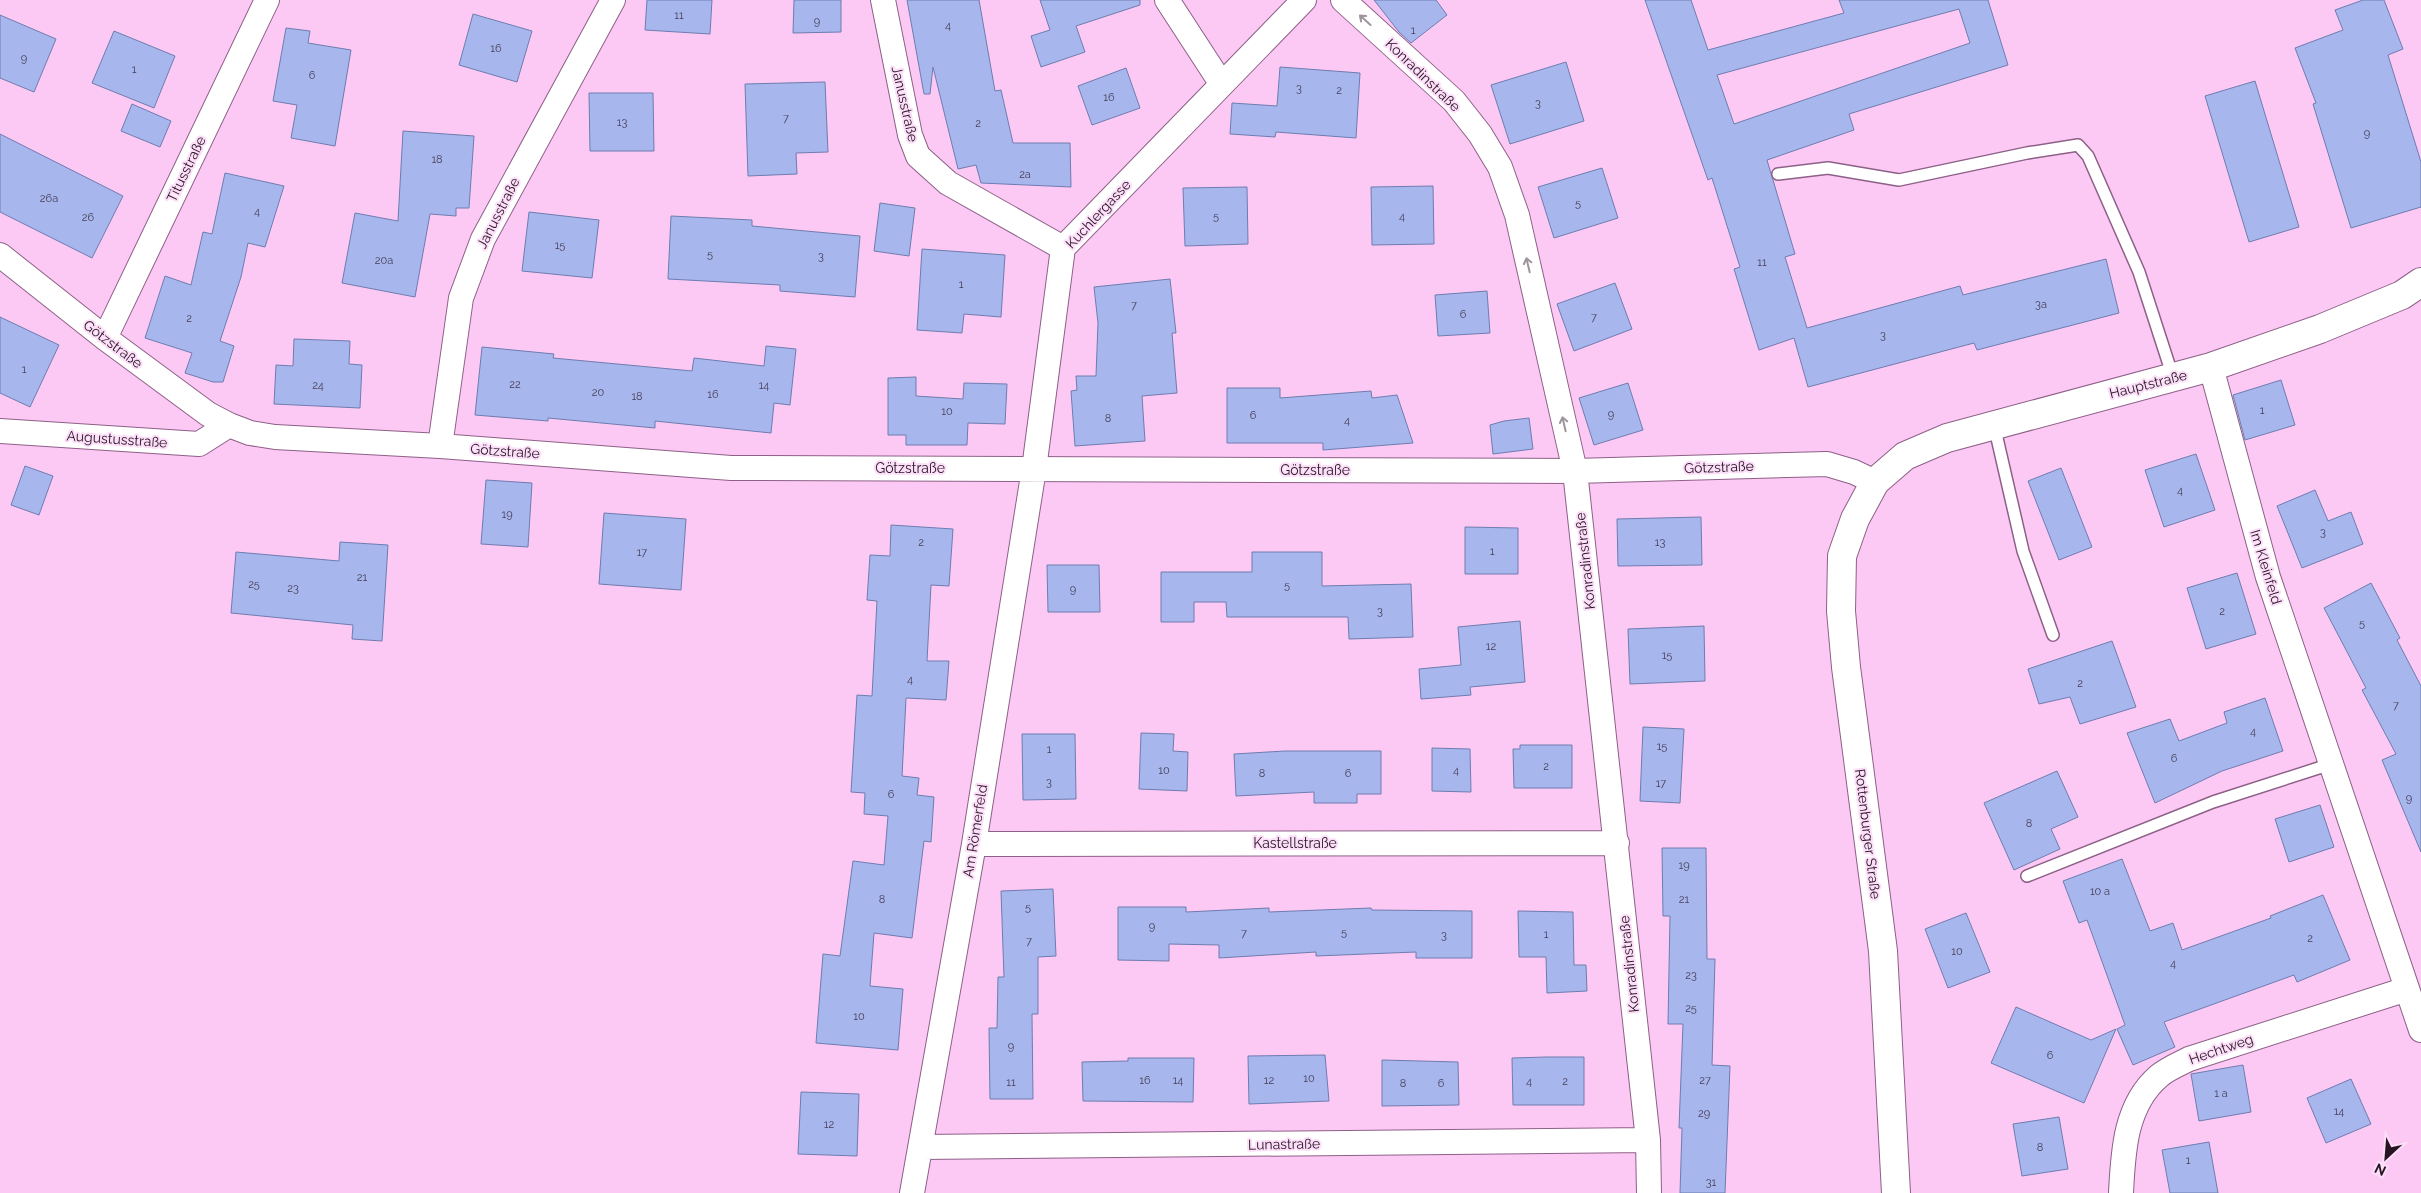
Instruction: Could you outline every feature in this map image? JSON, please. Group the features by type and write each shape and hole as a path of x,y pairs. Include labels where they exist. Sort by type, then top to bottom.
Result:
{"street":[{"name":"Titusstraße","path":"105,338 266,0"},
{"name":"Janusstraße","path":"440,446 457,321 470,272 483,240 613,0"},
{"name":"Janusstraße","path":"883,0 910,135 918,156 948,183 1063,248"},
{"path":"1168,0 1221,83"},
{"name":"Kuchlergasse","path":"1034,469 1063,248 1151,159 1221,83 1304,0"},
{"name":"Konradinstraße","path":"1343,0 1454,101 1480,134 1500,167 1517,215 1575,471 1648,1140 1649,1193"},
{"name":"Götzstraße","path":"0,254 105,338 208,414 228,425 250,432 275,436 440,446 731,468 1575,471 1827,464 1854,472 1875,482"},
{"name":"Hauptstraße","path":"1875,482 1905,456 1947,438 2173,379 2211,367 2320,329 2402,295 2421,282"},
{"name":"Im Kleinfeld","path":"2211,367 2268,577 2421,1030"},
{"name":"Augustusstraße","path":"0,431 199,444 228,425"},
{"name":"Am Römerfeld","path":"912,1193 974,844 1034,469"},
{"name":"Rottenburger Straße","path":"1875,482 1855,519 1842,556 1841,611 1846,666 1883,951 1896,1193"},
{"name":"Kastellstraße","path":"974,844 1617,843"},
{"name":"Hechtweg","path":"2121,1193 2124,1145 2134,1112 2143,1092 2160,1075 2189,1059 2407,989"},
{"name":"Lunastraße","path":"920,1147 1648,1140"}],"lane":[{"path":"1778,174 1828,168 1899,180 2027,153 2078,145 2088,156 2139,272 2173,379"},
{"path":"1994,425 2023,551 2053,635"},
{"path":"2026,876 2213,802 2331,764"}],"building":[{"path":"647,0 712,0 710,34 645,30"},
{"path":"794,0 841,0 841,32 793,33"},
{"path":"907,0 979,0 995,91 1001,90 1013,143 1070,143 1071,187 981,183 976,165 958,169 933,67 930,94 924,94"},
{"path":"1040,0 1140,0 1140,5 1076,26 1085,52 1041,67 1031,36 1050,30"},
{"path":"1374,0 1436,0 1447,15 1411,43 1399,32"},
{"path":"1645,0 1691,0 1708,50 1844,13 1839,0 1988,0 2008,65 1849,114 1854,130 1767,160 1795,254 1785,257 1807,328 1960,286 1963,295 2106,259 2119,313 1977,350 1974,343 1808,387 1794,338 1759,350 1734,269 1740,267 1712,178 1708,180","holes":["1959,9 1970,43 1734,124 1717,75"]},
{"path":"2363,0 2384,0 2403,49 2388,55 2421,162 2421,207 2351,228 2313,104 2316,103 2295,48 2343,30 2335,10"},
{"path":"473,14 532,31 517,82 459,65"},
{"path":"0,15 56,39 34,92 0,78"},
{"path":"286,28 310,31 308,43 351,50 335,146 291,138 297,105 273,101"},
{"path":"114,31 175,56 154,108 92,83"},
{"path":"1566,62 1584,121 1510,144 1491,85"},
{"path":"1280,67 1360,73 1356,138 1276,132 1275,137 1230,134 1232,103 1277,106"},
{"path":"1126,68 1140,108 1092,125 1078,86"},
{"path":"2255,81 2299,227 2249,242 2205,96"},
{"path":"825,82 828,152 796,153 797,174 748,176 745,84"},
{"path":"589,93 653,93 654,151 590,151"},
{"path":"132,104 171,121 160,147 121,131"},
{"path":"403,131 474,136 469,208 456,208 456,216 430,214 415,297 342,283 355,213 398,221"},
{"path":"0,134 123,196 92,258 0,212"},
{"path":"1602,168 1618,218 1554,238 1538,187"},
{"path":"225,173 284,186 265,247 248,243 241,277 220,341 234,346 223,382 213,382 185,373 192,353 145,338 165,276 191,285 203,232 212,234"},
{"path":"1433,186 1434,244 1372,245 1371,187"},
{"path":"1247,187 1248,244 1185,246 1183,188"},
{"path":"880,203 915,208 909,256 874,251"},
{"path":"529,212 599,220 592,278 522,271"},
{"path":"671,216 752,220 752,226 860,236 855,297 780,291 780,285 668,279"},
{"path":"922,249 1005,255 1001,317 964,314 962,333 917,330"},
{"path":"1170,279 1176,333 1172,333 1177,393 1142,396 1145,441 1075,446 1071,391 1077,390 1076,376 1096,376 1098,323 1094,287"},
{"path":"1615,283 1632,329 1574,351 1557,304"},
{"path":"1487,291 1490,333 1438,336 1435,295"},
{"path":"0,317 59,345 30,407 0,393"},
{"path":"294,339 350,341 349,364 362,365 360,408 274,404 276,365 293,366"},
{"path":"766,346 796,349 790,405 774,403 771,433 655,421 655,428 548,418 548,421 475,415 482,347 554,354 553,358 692,371 694,358 764,366"},
{"path":"916,377 916,396 963,399 964,383 1007,384 1005,424 968,423 967,445 906,445 906,435 888,435 888,378"},
{"path":"2281,380 2295,425 2245,440 2233,395"},
{"path":"1628,383 1643,430 1594,445 1579,398"},
{"path":"1227,388 1280,388 1280,398 1371,391 1372,398 1397,395 1413,443 1323,450 1323,443 1227,443"},
{"path":"1529,418 1533,449 1493,454 1490,425"},
{"path":"2196,454 2215,510 2164,527 2145,470"},
{"path":"25,466 53,476 39,515 11,505"},
{"path":"2061,468 2092,547 2059,560 2028,481"},
{"path":"486,480 532,483 528,547 481,544"},
{"path":"2315,490 2328,521 2351,512 2363,544 2302,568 2277,506"},
{"path":"604,513 686,519 681,590 599,584"},
{"path":"1701,517 1702,565 1618,566 1617,519"},
{"path":"891,525 953,529 949,586 931,585 927,661 949,661 946,700 906,698 902,776 919,778 917,795 934,797 931,842 924,841 912,938 874,933 870,986 903,989 898,1050 816,1043 823,954 840,956 853,861 884,865 888,816 864,814 865,793 851,792 857,695 872,696 877,601 867,600 870,555 890,556"},
{"path":"1465,527 1518,528 1518,574 1465,574"},
{"path":"340,542 388,545 382,641 352,639 353,625 231,613 236,552 339,561"},
{"path":"1252,552 1322,552 1322,586 1411,584 1413,637 1349,639 1348,617 1227,617 1226,602 1194,602 1194,622 1161,622 1161,572 1252,572"},
{"path":"1047,565 1099,565 1100,612 1048,612"},
{"path":"2237,573 2256,634 2206,649 2187,588"},
{"path":"2371,583 2400,638 2397,640 2421,686 2421,852 2382,760 2396,754 2362,690 2366,688 2324,608"},
{"path":"1520,621 1525,682 1470,687 1471,695 1421,699 1419,669 1461,665 1458,627"},
{"path":"1704,626 1705,681 1630,684 1628,629"},
{"path":"2112,641 2136,707 2080,724 2070,697 2039,704 2028,669"},
{"path":"2265,698 2283,751 2222,771 2155,803 2127,733 2170,719 2179,741 2227,723 2224,712"},
{"path":"1643,727 1684,729 1680,803 1640,801"},
{"path":"1141,733 1174,734 1173,751 1188,752 1187,791 1139,789"},
{"path":"1022,734 1075,734 1076,799 1023,800"},
{"path":"1520,745 1572,745 1572,788 1514,788 1513,749 1520,749"},
{"path":"1432,748 1470,749 1471,792 1432,791"},
{"path":"1285,751 1381,751 1381,794 1357,794 1357,803 1314,803 1314,792 1236,796 1234,754"},
{"path":"2057,771 2078,817 2051,829 2060,849 2014,870 1984,803"},
{"path":"2320,805 2334,847 2289,862 2275,819"},
{"path":"1662,848 1706,848 1707,959 1715,959 1712,1065 1730,1066 1725,1193 1680,1193 1682,1128 1679,1128 1683,1024 1668,1024 1670,916 1663,916"},
{"path":"2122,859 2150,931 2173,923 2182,950 2271,918 2270,916 2323,895 2350,960 2297,982 2294,975 2164,1022 2175,1047 2133,1065 2117,1029 2125,1025 2087,920 2079,923 2063,881"},
{"path":"1053,889 1056,956 1038,957 1038,1014 1032,1014 1033,1099 990,1099 989,1028 997,1028 998,977 1004,977 1001,891"},
{"path":"1118,907 1186,907 1186,912 1269,908 1269,912 1371,908 1372,910 1472,911 1472,958 1416,958 1416,952 1316,956 1316,952 1219,958 1219,945 1169,944 1169,961 1118,960"},
{"path":"1518,911 1573,912 1574,965 1586,965 1587,991 1547,993 1546,957 1519,957"},
{"path":"1966,913 1990,972 1948,988 1925,929"},
{"path":"2016,1007 2091,1040 2116,1029 2084,1103 1991,1063"},
{"path":"1325,1055 1329,1101 1249,1104 1248,1056"},
{"path":"1584,1057 1584,1105 1513,1105 1512,1058"},
{"path":"1128,1058 1194,1058 1193,1102 1083,1101 1082,1062 1128,1061"},
{"path":"1382,1060 1458,1062 1459,1105 1382,1106"},
{"path":"2243,1065 2251,1112 2199,1121 2191,1074"},
{"path":"2351,1079 2371,1124 2326,1143 2307,1098"},
{"path":"801,1092 859,1094 857,1156 798,1154"},
{"path":"2059,1117 2068,1169 2022,1176 2013,1124"},
{"path":"2209,1142 2218,1193 2170,1193 2162,1150"}]}
